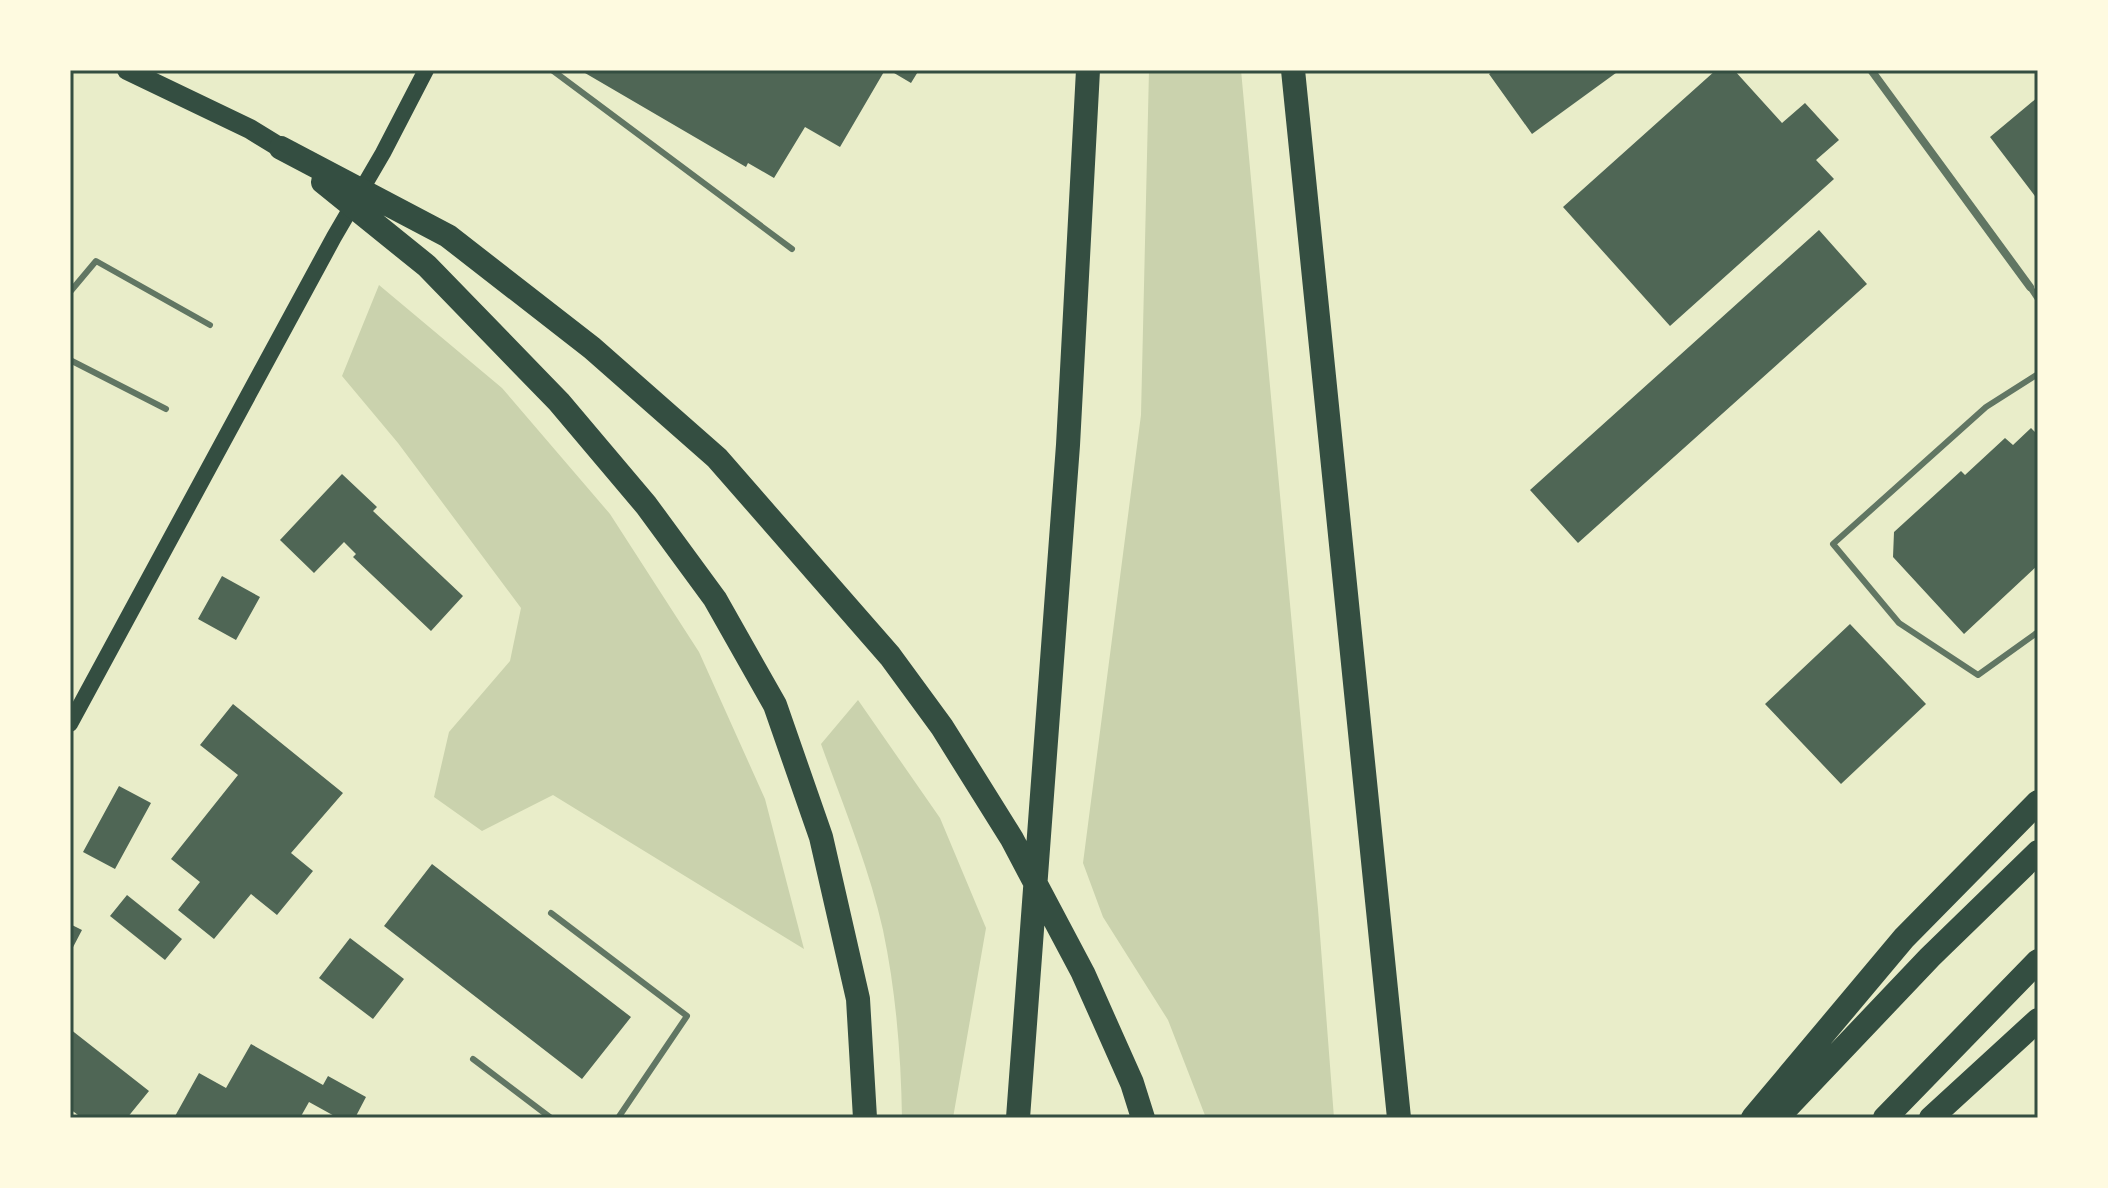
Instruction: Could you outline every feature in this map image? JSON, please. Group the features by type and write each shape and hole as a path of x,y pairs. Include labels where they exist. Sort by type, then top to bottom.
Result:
{"highway":[{"path":"1018,1118 1068,445 1088,70"},
{"path":"1293,70 1399,1118"},
{"path":"281,148 448,236 592,348 717,458 890,656 942,727 1019,852 1083,973 1132,1083 1143,1118"},
{"path":"281,148 427,266 559,402 646,505 715,599 775,705 821,837 858,999 865,1118"},
{"path":"1753,1118 1904,938 2038,802"},
{"path":"1777,1118 1930,957 2038,852"},
{"path":"1885,1118 2038,961"},
{"path":"1931,1118 2038,1020"}],"main road":[{"path":"127,70 250,129 281,148"},
{"path":"70,724 426,70"}],"street":[{"path":"1871,70 2030,287"}],"lane":[{"path":"553,70 792,249"},
{"path":"70,292 96,261 210,325"},
{"path":"2030,287 2038,299"},
{"path":"70,360 166,409"},
{"path":"2038,374 1986,407 1833,544 1899,623 1978,675 2038,632"},
{"path":"551,913 687,1016 618,1118"},
{"path":"473,1059 551,1118"}],"green space":[{"path":"1149,70 1241,70 1318,909 1334,1118 1206,1118 1168,1020 1103,917 1083,863 1141,415"},
{"path":"379,285 502,388 610,514 699,652 765,799 804,949 553,795 482,831 434,797 449,732 510,661 521,608 398,443 342,376"},
{"path":"858,700 940,818 986,928 953,1118 902,1118 897,1024 883,930 863,860 821,744"}],"building":[{"path":"586,70 885,70 840,147 805,127 774,178 748,163 746,167 585,73"},
{"path":"889,70 919,70 911,83"},
{"path":"1495,70 1620,70 1532,134 1489,74"},
{"path":"1716,70 1734,70 1782,123 1805,103 1839,140 1816,160 1834,179 1670,326 1563,207"},
{"path":"2038,97 2038,200 1990,137"},
{"path":"1819,230 1867,284 1578,543 1530,490"},
{"path":"2031,428 2038,435 2038,565 1964,634 1893,557 1894,532 1961,471 1965,475 2005,438 2013,445"},
{"path":"342,474 377,507 373,511 463,596 431,631 353,557 356,554 344,542 314,573 280,540"},
{"path":"222,576 260,597 236,640 198,619"},
{"path":"1850,624 1926,704 1841,784 1765,704"},
{"path":"233,704 343,793 291,853 313,871 277,915 251,894 214,939 178,910 200,882 171,859 238,775 200,745"},
{"path":"119,786 151,803 115,869 83,852"},
{"path":"432,864 631,1017 582,1079 384,926"},
{"path":"127,895 182,939 165,960 110,916"},
{"path":"70,924 82,930 70,953"},
{"path":"350,938 404,979 373,1019 319,978"},
{"path":"70,1029 149,1091 127,1118 82,1118 70,1109"},
{"path":"251,1044 323,1085 328,1076 366,1097 355,1118 338,1118 309,1102 300,1118 174,1118 199,1073 226,1088"}]}
